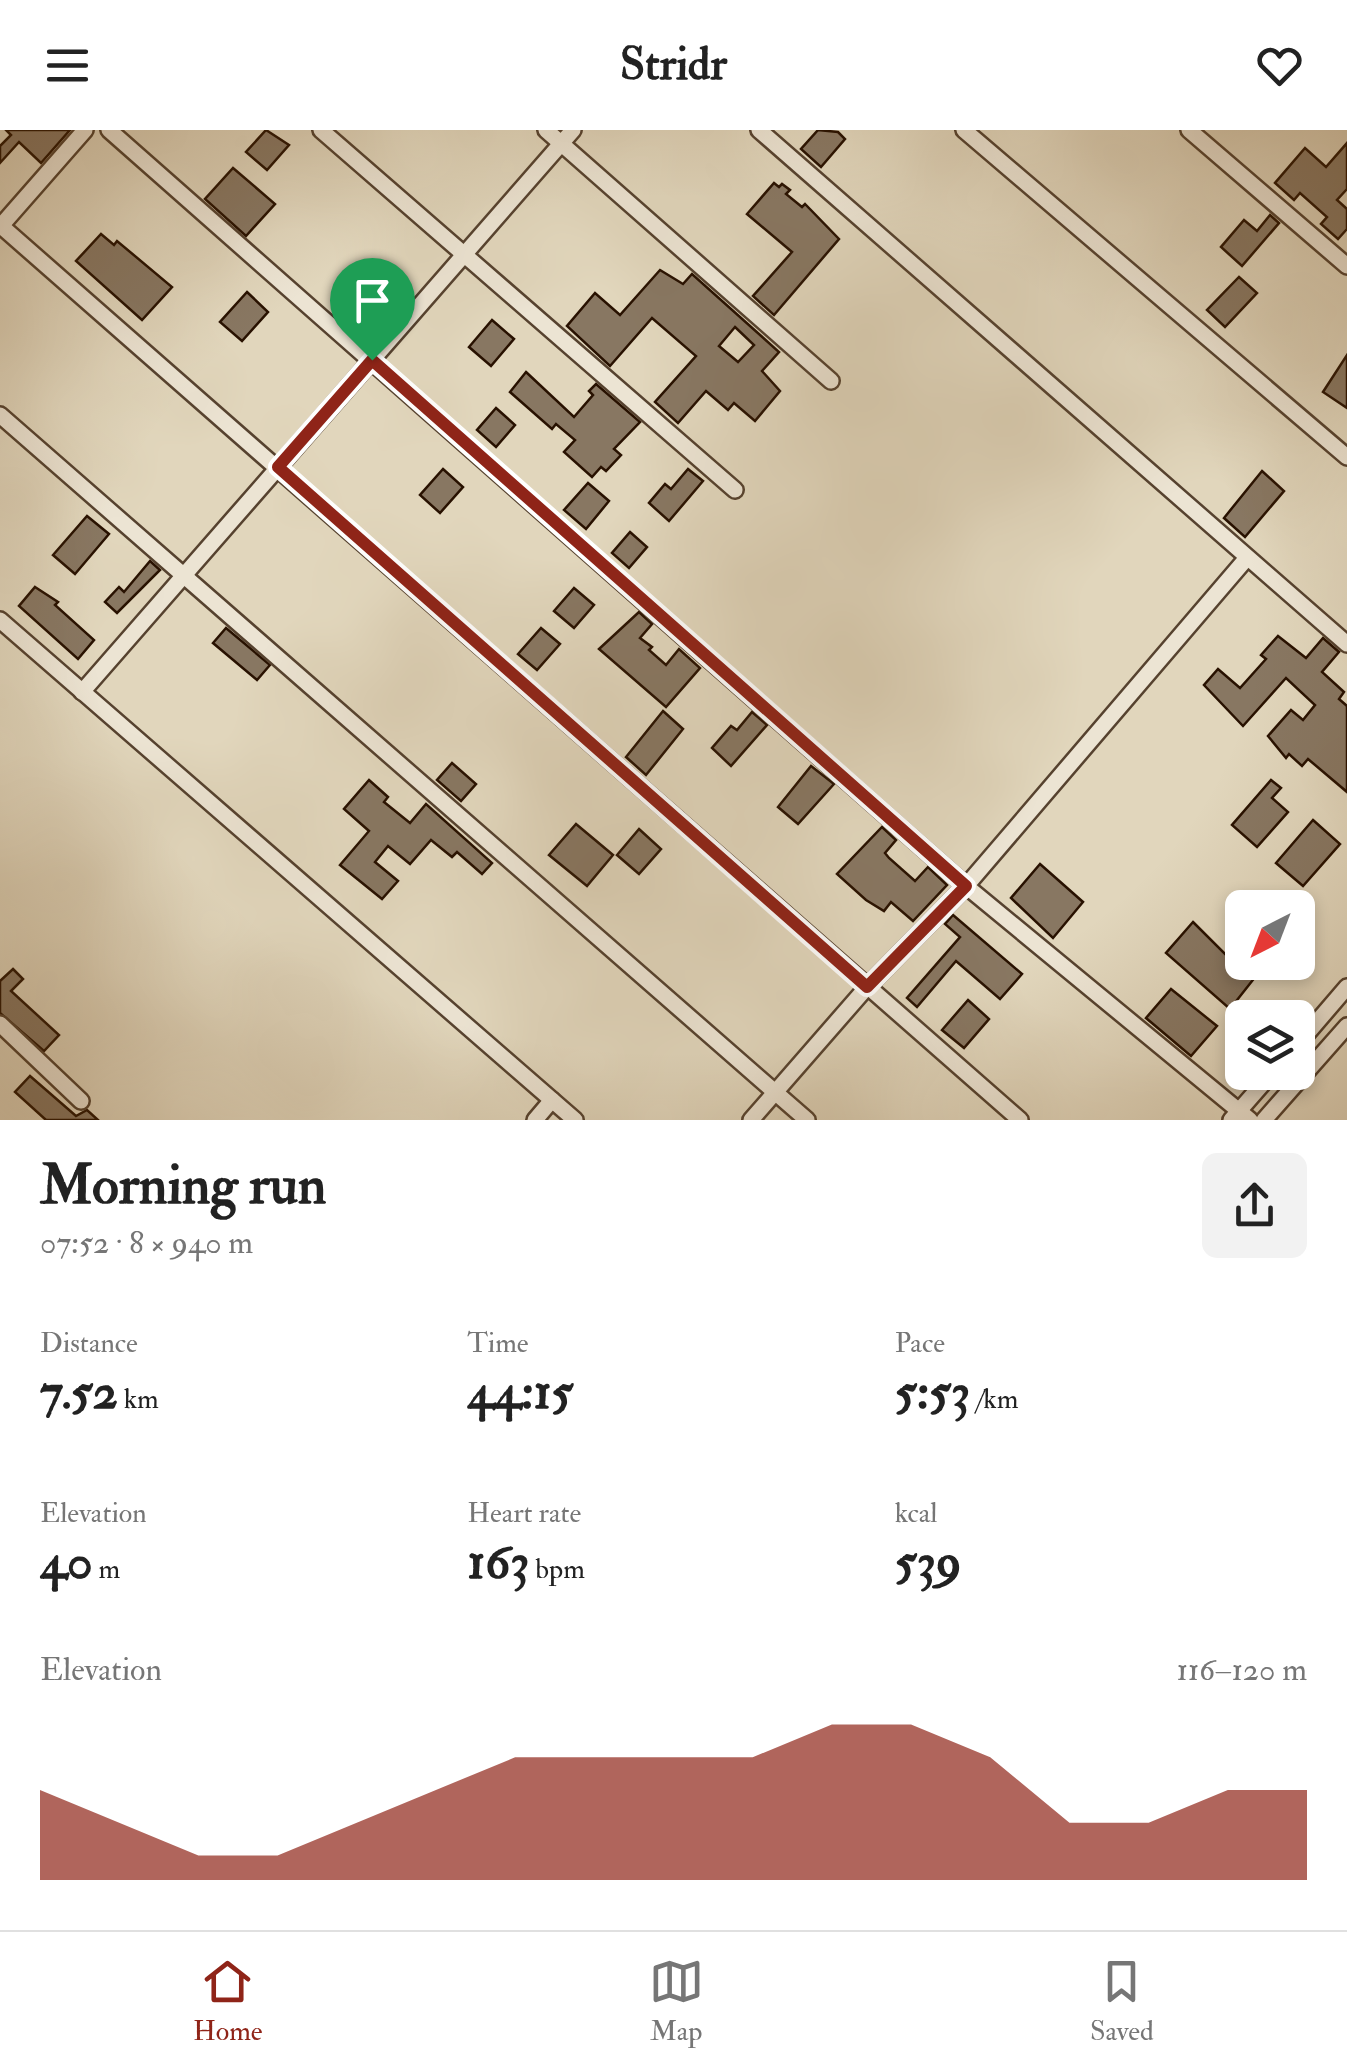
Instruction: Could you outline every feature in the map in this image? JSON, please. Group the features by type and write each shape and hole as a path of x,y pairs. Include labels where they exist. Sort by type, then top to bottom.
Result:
{"street":[{"path":"85,130 0,226 1020,1120"},
{"path":"109,130 966,886 1240,1117 1260,1090"},
{"path":"320,130 735,490"},
{"path":"546,130 832,382"},
{"path":"82,692 573,130"},
{"path":"758,130 1347,644"},
{"path":"964,130 1347,457"},
{"path":"1188,130 1347,266"},
{"path":"0,415 807,1120"},
{"path":"751,1120 867,987 966,886 1246,558"},
{"path":"0,620 575,1120"},
{"path":"1315,1025 1347,988"},
{"path":"0,1024 81,1101"},
{"path":"1264,1120 1347,1026"},
{"path":"535,1120 552,1100"}],"building":[{"path":"6,130 70,130 41,163 19,142 0,163 0,146 11,135"},
{"path":"266,130 289,145 267,170 246,152"},
{"path":"818,130 838,132 845,139 821,167 801,149"},
{"path":"1347,143 1347,189 1337,200 1347,209 1347,229 1338,239 1321,224 1327,217 1300,193 1294,200 1275,183 1305,148 1326,167"},
{"path":"233,168 275,204 246,236 205,199"},
{"path":"774,183 790,190 786,194 802,207 805,204 839,239 774,315 753,296 792,252 747,214"},
{"path":"1270,215 1279,223 1242,266 1221,247 1244,220 1257,231"},
{"path":"101,234 114,245 117,241 172,287 142,320 76,261"},
{"path":"660,270 683,284 692,274 779,352 762,371 780,391 755,421 734,403 728,410 706,391 678,423 655,402 696,356 652,318 610,366 567,326 595,293 620,315","holes":["735,327 754,345 738,362 719,346"]},
{"path":"1239,277 1257,293 1225,327 1207,310"},
{"path":"247,292 268,312 242,341 220,322"},
{"path":"492,320 514,339 491,366 469,347"},
{"path":"1347,355 1347,408 1323,392"},
{"path":"526,372 574,417 593,395 589,391 596,384 640,422 614,449 621,455 606,471 601,467 592,477 564,452 575,440 556,424 552,429 510,392"},
{"path":"496,408 515,425 496,447 477,430"},
{"path":"443,469 463,487 440,513 420,495"},
{"path":"688,469 703,481 669,521 649,503 665,484 671,489"},
{"path":"1262,471 1284,491 1245,537 1224,518"},
{"path":"588,483 609,501 586,529 564,510"},
{"path":"87,516 109,534 75,574 53,555"},
{"path":"630,532 647,547 629,568 612,553"},
{"path":"150,561 160,570 117,613 105,602 119,587 124,592"},
{"path":"35,587 58,602 55,605 94,640 78,659 19,606"},
{"path":"574,588 594,605 574,628 554,611"},
{"path":"639,612 652,624 640,638 652,647 649,650 666,665 679,649 700,668 666,707 599,649"},
{"path":"226,628 270,665 257,680 213,643"},
{"path":"541,628 560,644 537,670 518,654"},
{"path":"1278,636 1306,658 1323,638 1339,652 1322,672 1344,692 1339,699 1347,706 1347,792 1308,759 1302,766 1289,754 1286,758 1268,736 1291,710 1303,720 1315,705 1286,678 1243,726 1204,685 1218,669 1240,688 1266,659 1261,655"},
{"path":"663,711 683,729 646,775 626,757"},
{"path":"752,712 767,725 731,766 712,748 731,726 737,730"},
{"path":"452,763 476,784 461,801 437,780"},
{"path":"811,766 834,784 798,824 778,807"},
{"path":"369,780 388,797 384,802 410,823 426,804 492,863 482,874 457,852 452,857 431,840 410,864 388,846 375,862 398,881 382,899 340,865 369,831 344,809"},
{"path":"1271,780 1281,788 1272,798 1288,812 1257,847 1232,825"},
{"path":"1313,820 1340,844 1303,886 1276,863"},
{"path":"576,824 613,855 587,886 549,855"},
{"path":"882,827 896,840 885,853 889,858 915,881 928,867 947,885 913,921 891,902 884,911 866,900 837,874"},
{"path":"639,829 661,849 639,874 617,855"},
{"path":"1040,864 1083,902 1053,938 1011,898"},
{"path":"953,915 1022,974 1000,999 956,961 917,1007 907,998 960,937 945,924"},
{"path":"1193,922 1225,954 1225,980 1253,980 1237,1000 1225,1000 1225,1005 1166,953"},
{"path":"13,969 23,979 11,991 59,1035 44,1051 0,1013 0,981"},
{"path":"1171,989 1217,1026 1191,1056 1146,1018"},
{"path":"968,1000 989,1019 964,1048 942,1030"},
{"path":"30,1076 76,1116 87,1110 98,1120 46,1120 15,1092"}],"route":[{"path":"372,360 966,886 867,987 278,467 372,360"}]}
